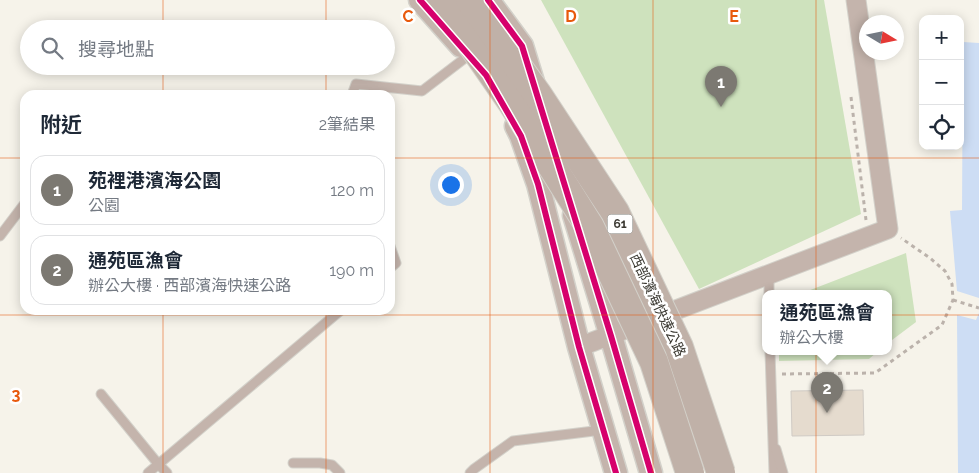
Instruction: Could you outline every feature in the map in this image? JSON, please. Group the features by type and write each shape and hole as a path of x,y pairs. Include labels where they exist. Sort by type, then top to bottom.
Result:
{"highway":[{"name":"西部濱海快速公路","path":"441,0 513,104 590,227 654,362 690,473"},
{"name":"西部濱海快速公路","path":"470,0 538,95 614,212 679,347 721,473"}],"street":[{"path":"420,0 486,75 521,136 538,184 579,347 616,473"},
{"path":"488,0 522,46 611,336 650,473"},
{"path":"579,347 888,228 856,0"}],"lane":[{"path":"354,90 356,84 422,91 469,56 504,21"},
{"path":"0,236 20,210"},
{"path":"768,274 769,290"},
{"path":"148,473 335,315"},
{"path":"770,355 774,473"},
{"path":"101,394 167,473"},
{"path":"470,473 513,440 602,430"},
{"path":"773,437 783,473"},
{"path":"293,462 332,465 340,473"}],"path":[{"path":"850,93 868,236"},
{"path":"771,374 875,372 942,325 953,300 952,284 945,271 888,228"},
{"path":"953,300 979,308"}],"green space":[{"path":"541,0 824,0 861,214 699,289"},
{"path":"906,253 916,322 892,340 892,290 810,290"},
{"path":"779,355 874,355 869,359 779,361"}],"water":[{"path":"964,42 979,43 979,298 957,291 950,211 962,210"},
{"path":"979,313 979,473 958,473 957,315 976,320"}],"building":[{"path":"863,390 864,435 792,436 791,391"}],"cycle path":[{"path":"420,0 486,75 521,136 538,184 579,347 616,473"},
{"path":"488,0 522,46 651,473"}],"place":[{"name":"苑裡港濱海公園","path":"721,107"},
{"name":"通苑區漁會","path":"827,413"}]}
